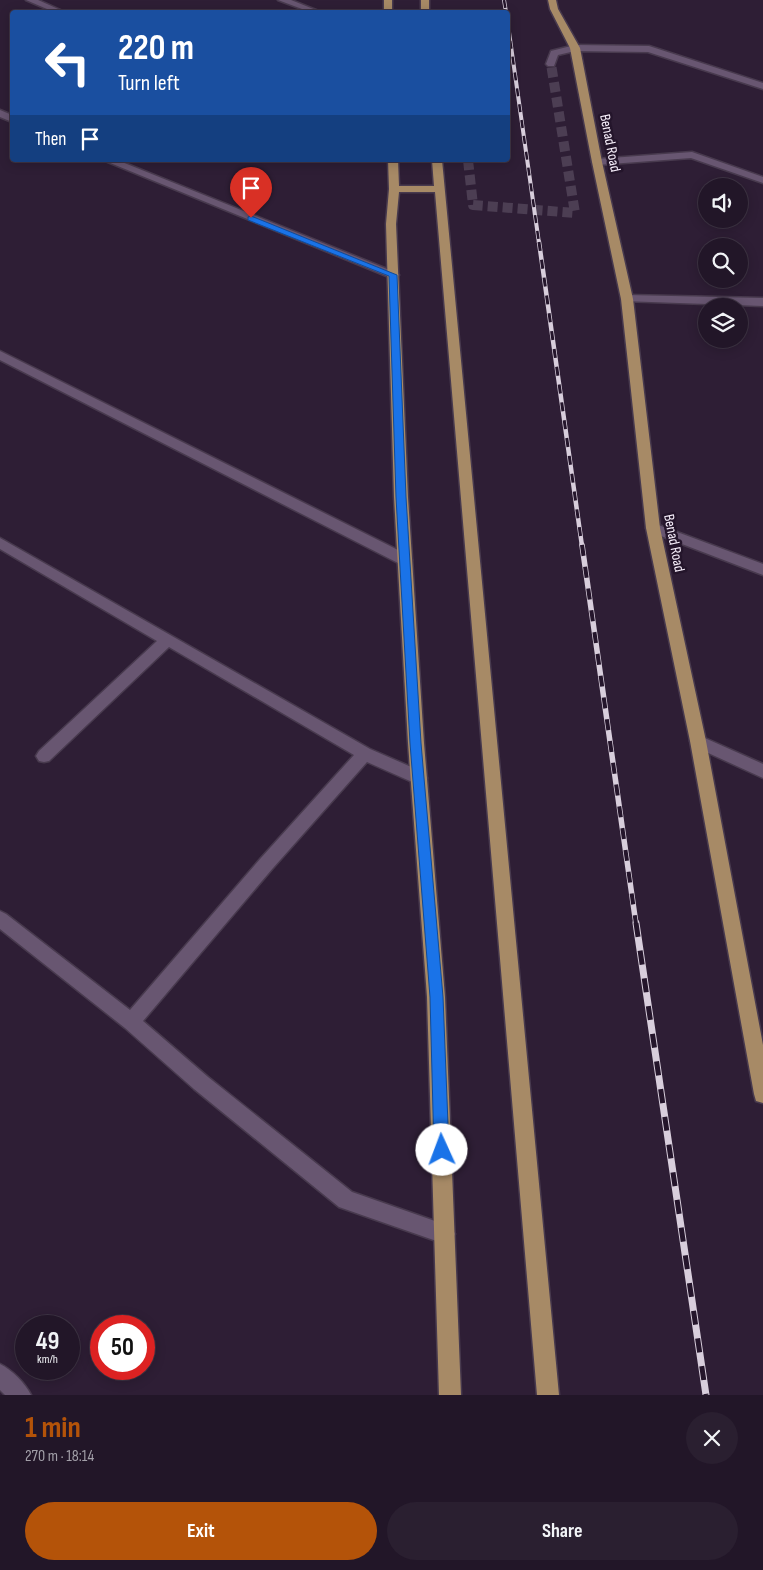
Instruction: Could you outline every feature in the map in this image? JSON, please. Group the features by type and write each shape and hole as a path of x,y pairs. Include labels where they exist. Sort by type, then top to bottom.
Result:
{"main road":[{"name":"Benad Road","path":"552,0 554,9 575,48 597,162 627,299 653,528 698,741 763,1094"},
{"path":"393,162 394,189 391,224 405,560 436,997 450,1395"},
{"path":"437,162 548,1395"},
{"path":"394,189 439,189"}],"street":[{"path":"30,0 57,10"},
{"path":"282,0 311,10"},
{"path":"551,64 554,53 575,48 649,49 763,86"},
{"path":"597,162 692,155 763,180"},
{"path":"113,162 393,275"},
{"path":"627,299 763,302"},
{"path":"0,355 405,560"},
{"path":"653,528 763,570"},
{"path":"0,543 365,754 419,778"},
{"path":"44,756 166,640"},
{"path":"698,741 763,771"},
{"path":"131,1022 365,754"},
{"path":"0,919 131,1022 201,1083 346,1200 445,1234"},
{"path":"0,1375 20,1395"}],"tunnel":[{"path":"468,162 473,205 575,213 551,64"}],"railway":[{"path":"504,0 506,10"},
{"path":"510,39 539,243"},
{"path":"539,242 582,546"},
{"path":"582,545 636,924"},
{"path":"636,923 706,1395"}],"route":[{"path":"251,218 393,275 401,497 416,743 436,997 442,1150"}]}
